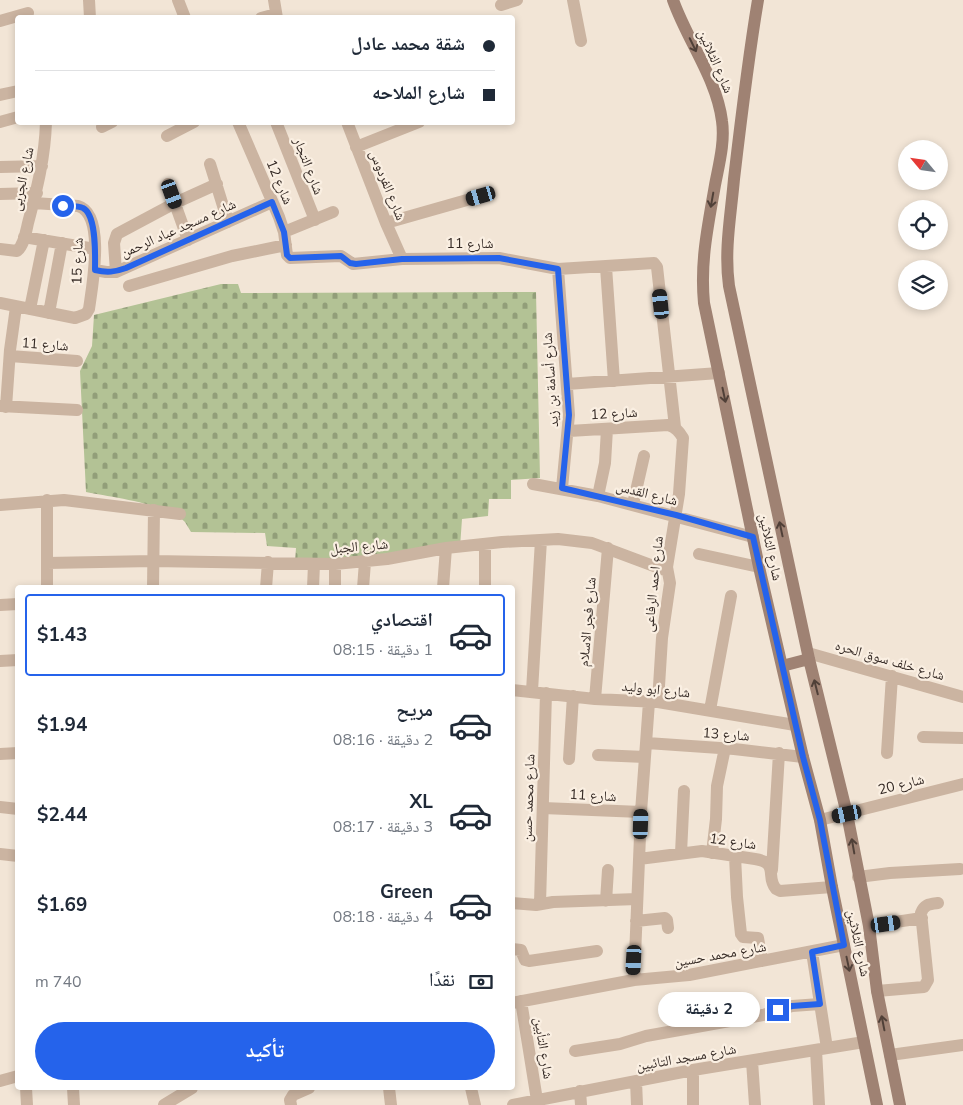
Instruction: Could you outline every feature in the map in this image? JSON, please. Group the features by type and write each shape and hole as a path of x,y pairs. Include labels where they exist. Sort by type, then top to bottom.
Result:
{"street":[{"path":"23,0 28,15"},
{"path":"89,0 90,15"},
{"path":"178,0 185,15"},
{"path":"274,0 277,15"},
{"path":"501,5 517,0"},
{"path":"573,0 581,41"},
{"name":"شارع الثلاثين","path":"673,0 718,100 722,120 723,140 704,245 702,274 704,303 759,567 803,757 820,820 832,888 877,1105"},
{"name":"شارع الثلاثين","path":"758,0 738,141 726,256 729,286 809,656 847,814 869,926 877,992 900,1105"},
{"path":"0,21 15,18"},
{"path":"0,95 15,92"},
{"path":"0,122 15,118"},
{"name":"شارع الجربى","path":"24,237 42,166 46,125"},
{"path":"167,136 188,125"},
{"name":"شارع 12","path":"239,125 272,202 287,248"},
{"name":"شارع التجار","path":"277,125 314,220"},
{"name":"شارع الفردوس","path":"348,125 402,259"},
{"path":"356,147 411,125"},
{"path":"723,140 738,141"},
{"path":"210,164 228,222"},
{"path":"0,167 42,166"},
{"path":"168,184 188,240"},
{"path":"116,272 114,243 118,234 175,203 217,184"},
{"path":"0,194 35,198"},
{"path":"386,223 481,196"},
{"name":"شارع 15","path":"35,198 83,208 90,216 95,249 95,270 89,309 86,314 75,318 49,313"},
{"name":"شارع مسجد عباد الرحمن","path":"95,270 116,272 272,202"},
{"path":"129,286 232,256 287,248 314,220 333,212"},
{"path":"0,249 20,250 24,237 95,249"},
{"path":"30,309 44,240"},
{"path":"0,304 49,313 62,243"},
{"name":"شارع 11","path":"287,248 341,256 353,264 402,259 499,258 558,269 606,267 652,262"},
{"name":"شارع احمد الرفاعى","path":"634,980 641,812 646,743 654,702 670,583 667,571 684,446 683,438 675,427 657,267 652,262"},
{"path":"606,267 614,381"},
{"name":"شارع أسامة بن زيد","path":"558,269 569,431 562,488"},
{"path":"16,307 10,350 7,358 3,406 77,410"},
{"name":"شارع 11","path":"7,358 77,361"},
{"path":"567,384 719,374"},
{"name":"شارع 12","path":"569,431 668,425 675,427"},
{"path":"598,496 605,462 607,429"},
{"path":"633,504 644,456"},
{"name":"شارع القدس","path":"533,484 562,488 633,504 753,537"},
{"path":"47,500 47,585"},
{"path":"0,506 47,500 64,500 180,514"},
{"path":"153,585 154,510"},
{"path":"532,691 541,540"},
{"name":"شارع الجبل","path":"47,563 268,562 335,564 365,562 446,548 485,544 541,540 575,540 608,548 667,571"},
{"path":"485,544 485,585"},
{"path":"443,585 446,548"},
{"name":"شارع فجر الاسلام","path":"595,699 608,548"},
{"path":"699,554 759,567"},
{"path":"266,585 268,562"},
{"path":"363,585 365,562"},
{"path":"313,585 314,564"},
{"path":"335,564 335,585"},
{"path":"710,710 731,596"},
{"path":"0,605 15,604"},
{"path":"782,666 809,656"},
{"name":"شارع خلف سوق الحره","path":"809,656 892,676 963,696"},
{"path":"0,661 15,660"},
{"path":"887,753 892,676"},
{"name":"شارع ابو وليد","path":"515,690 595,699 654,702 796,725"},
{"name":"شارع محمد حسن","path":"540,904 546,693"},
{"path":"569,758 573,696"},
{"path":"923,736 963,738"},
{"name":"شارع 13","path":"646,743 724,748 803,757"},
{"path":"712,853 717,786 724,748"},
{"path":"0,754 15,753"},
{"path":"779,753 772,870 773,887 780,891 832,888"},
{"path":"598,755 645,758"},
{"name":"شارع 20","path":"820,820 963,784"},
{"path":"680,853 684,791"},
{"path":"0,807 15,809"},
{"name":"شارع 11","path":"543,808 641,812"},
{"name":"شارع 12","path":"640,858 702,851 762,860 772,870"},
{"path":"0,854 15,856"},
{"path":"735,856 741,934 743,937 758,938 762,961"},
{"path":"858,877 890,872 960,869"},
{"path":"606,901 608,870"},
{"path":"515,903 540,904 637,899"},
{"path":"877,992 924,987 927,985 921,913 924,906 938,904"},
{"path":"636,921 665,918 668,928"},
{"path":"869,926 922,918"},
{"name":"شارع محمد حسين","path":"517,1002 634,980 688,975 844,945"},
{"path":"515,949 521,950 527,960 597,951"},
{"path":"812,952 820,1004 822,1049 819,1105"},
{"name":"شارع التأبين","path":"517,1002 526,1103"},
{"path":"574,1051 620,1044 646,1036 762,1016 792,1006 820,1004"},
{"name":"شارع مسجد التائبين","path":"526,1103 693,1070 864,1042"},
{"path":"868,1059 963,1045"},
{"path":"752,1060 755,1105"},
{"path":"693,1070 693,1105"},
{"path":"0,1081 15,1077"},
{"path":"636,1081 637,1105"},
{"path":"26,1090 27,1105"},
{"path":"73,1090 74,1105"},
{"path":"164,1105 189,1090"},
{"path":"291,1105 290,1100 293,1094 304,1090"},
{"path":"390,1090 391,1105"},
{"path":"471,1090 475,1105"},
{"path":"580,1091 581,1105"}],"green space":[{"path":"221,284 238,284 241,293 536,292 540,478 511,480 511,499 489,499 488,516 462,519 460,547 295,562 296,548 267,546 265,533 191,532 185,522 166,510 138,502 86,492 80,371 92,346 94,315"}],"route":[{"path":"63,206 78,206 88,211 94,236 95,270 106,272 116,272 126,268 272,202 279,216 284,232 287,255 290,258 343,256 353,264 402,259 499,258 558,269 569,415 569,431 562,488 676,515 753,537 803,757 820,820 844,945 812,952 820,1004 792,1006 778,1010"}]}
